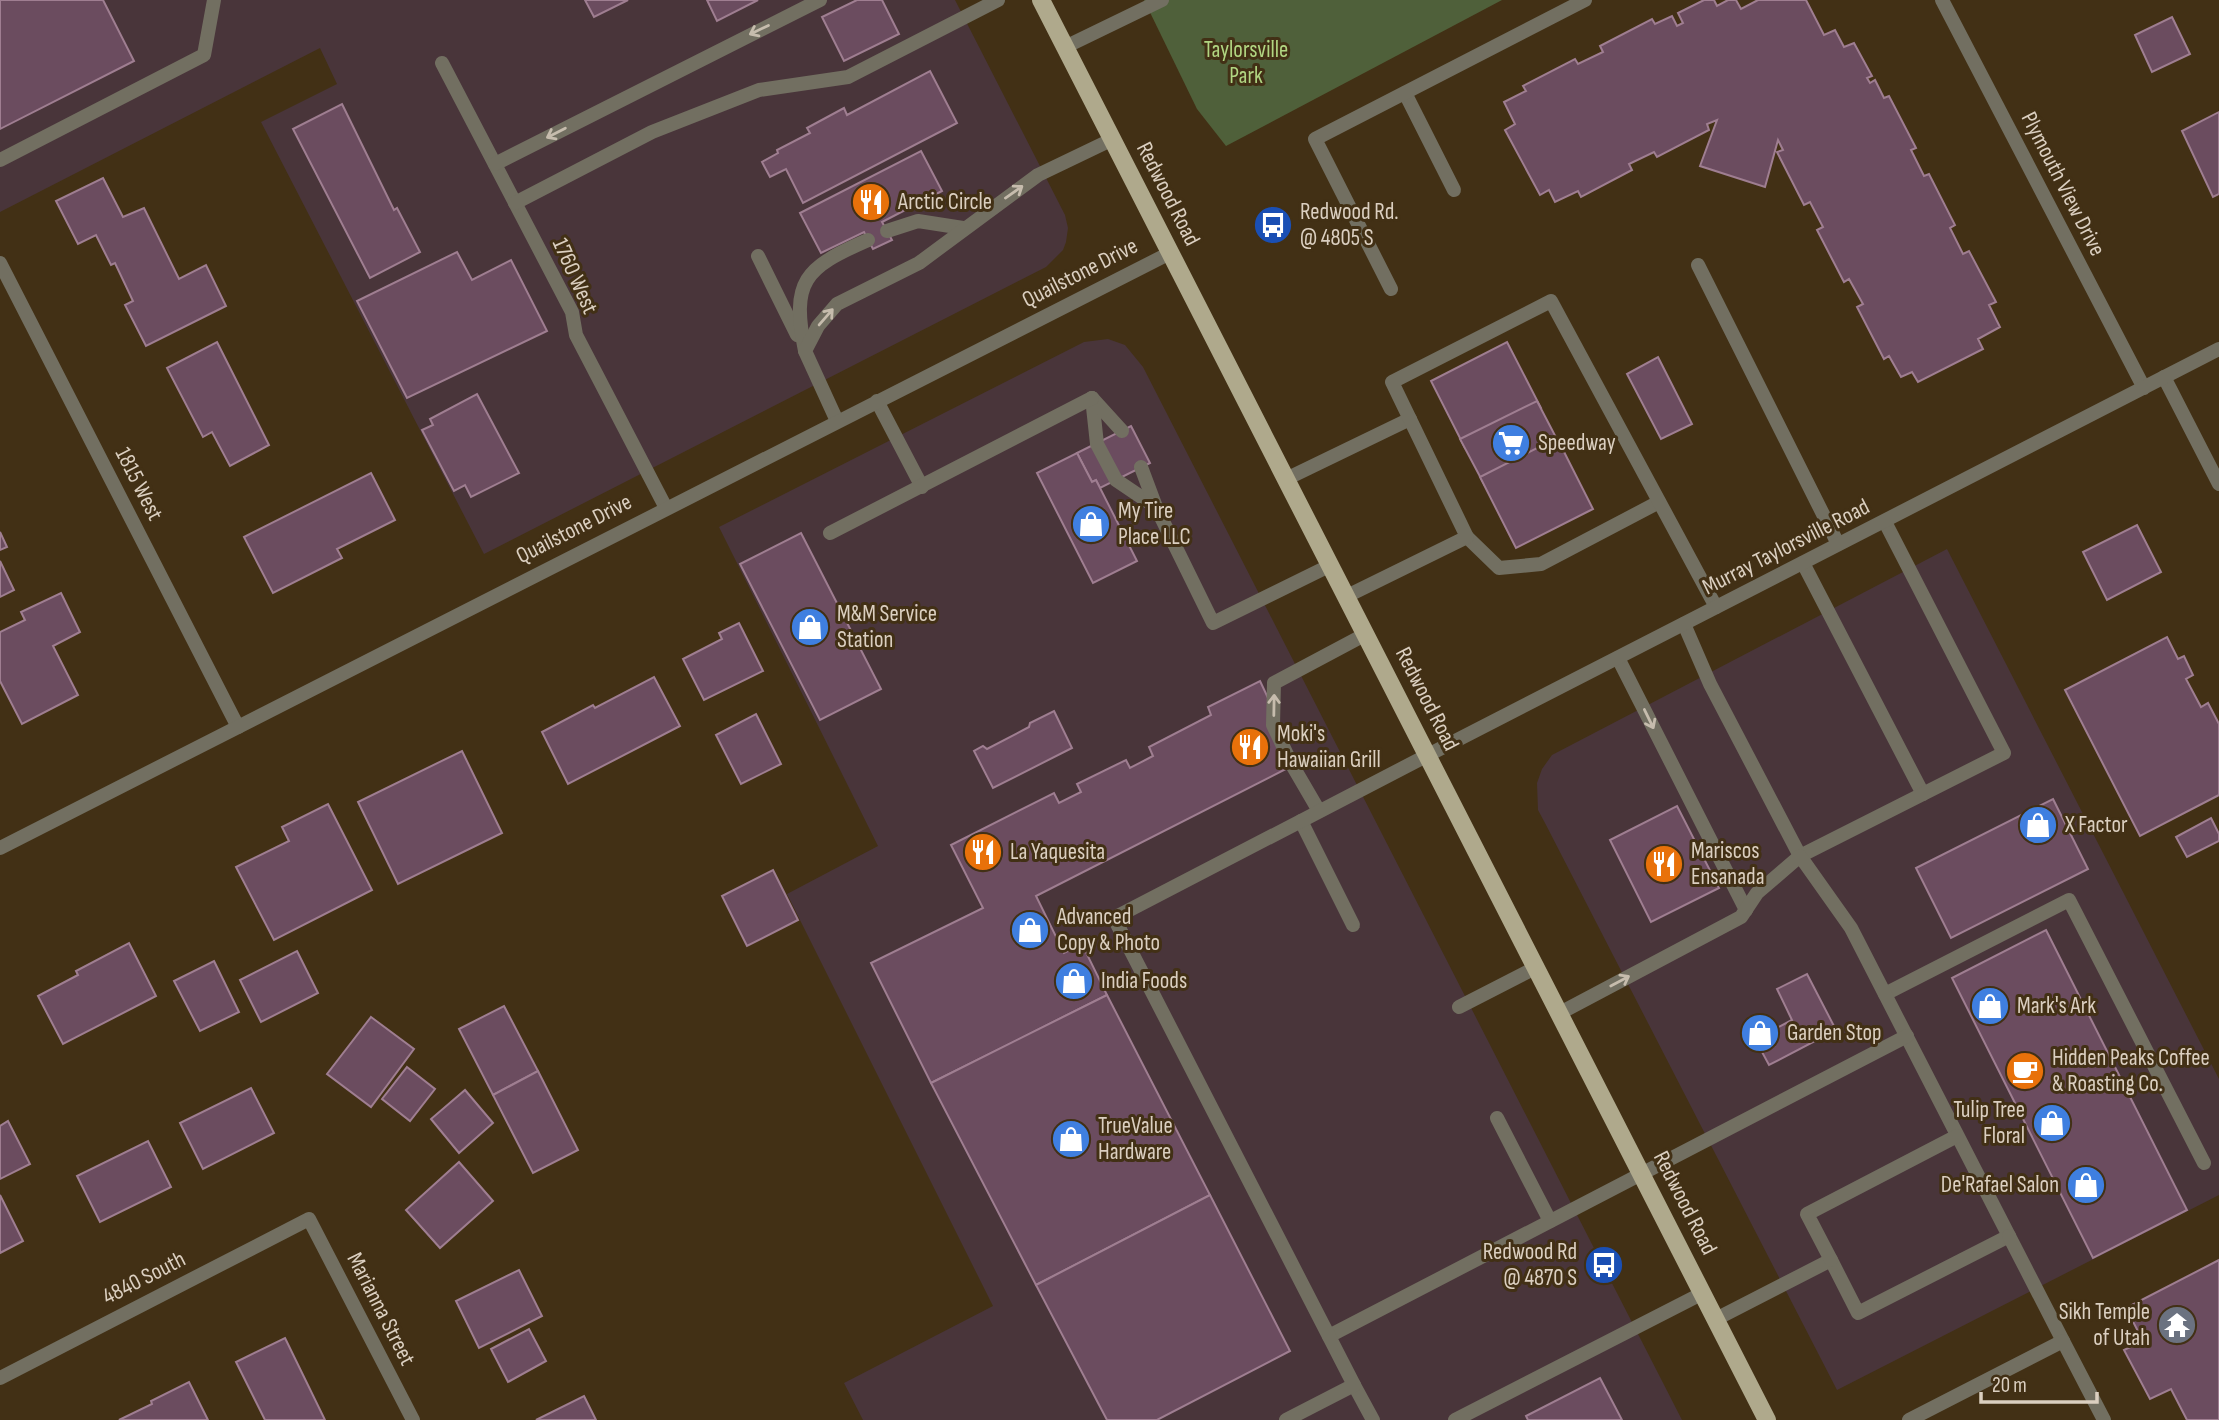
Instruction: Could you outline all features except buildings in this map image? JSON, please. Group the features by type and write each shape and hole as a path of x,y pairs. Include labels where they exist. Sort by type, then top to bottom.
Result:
{"main road":[{"name":"Redwood Road","path":"1041,0 1767,1420"}],"street":[{"path":"0,160 204,55 214,0"},
{"path":"495,164 820,0"},
{"path":"515,203 652,132 759,90 848,77 998,0"},
{"path":"1065,47 1162,0"},
{"path":"1391,289 1315,139 1585,0"},
{"name":"Plymouth View Drive","path":"1942,0 2144,388"},
{"name":"1760 West","path":"442,63 572,312 576,335 666,508"},
{"path":"1405,93 1454,190"},
{"path":"806,351 818,326 837,304 919,263 1038,175 1113,139"},
{"path":"887,231 918,221 963,228"},
{"path":"806,351 799,321 803,284 814,270 868,240"},
{"name":"Quailstone Drive","path":"0,848 1170,253"},
{"path":"758,256 806,351 837,421"},
{"name":"1815 West","path":"0,263 238,727"},
{"path":"1698,265 1838,544"},
{"path":"1659,502 1541,564 1499,568 1466,537 1392,382 1552,301 1716,607"},
{"name":"Murray Taylorsville Road","path":"1329,1336 1114,918 2219,349"},
{"path":"2164,377 2219,484"},
{"path":"1092,398 1122,431"},
{"path":"830,533 1092,398"},
{"path":"1092,398 1097,444 1116,480 1156,507"},
{"path":"877,401 922,487"},
{"path":"1286,479 1410,419"},
{"path":"1141,467 1156,507 1213,623 1331,565"},
{"path":"1560,1013 1741,917 1757,893 1800,856 2004,752 1885,522"},
{"path":"1347,596 1466,537"},
{"path":"1803,563 1923,794"},
{"path":"1684,624 1710,684 1800,856 1851,928 2104,1420"},
{"path":"1319,811 1273,725 1274,683 1366,634"},
{"path":"1618,658 1746,910"},
{"path":"1301,821 1353,925"},
{"path":"1885,993 2069,900 2204,1163"},
{"path":"1459,1007 1537,967"},
{"path":"1373,1420 1329,1336 1907,1036"},
{"path":"1497,1118 1549,1221"},
{"path":"1957,1136 1807,1214 1858,1313 2009,1236"},
{"name":"4840 South","path":"0,1378 309,1219"},
{"name":"Marianna Street","path":"309,1219 413,1420"},
{"path":"1716,1319 1831,1260"},
{"path":"1455,1420 1703,1293"},
{"path":"1909,1420 2063,1341"},
{"path":"1286,1420 1354,1385"}],"shaded area":[{"path":"0,0 955,0 1065,215 1068,228 1066,242 1063,250 1046,267 484,554 261,122 337,84 320,48 0,212"},
{"path":"1108,339 1125,345 1143,367 1682,1420 863,1420 844,1383 993,1306 787,894 878,846 719,527 1084,342"},
{"path":"1947,549 2219,1079 2219,1195 1837,1390 1538,810 1537,783 1542,769 1552,755"}],"green space":[{"name":"Taylorsville Park","path":"1144,0 1502,0 1226,146 1197,109"}],"place":[{"name":"Arctic Circle","path":"871,202"},
{"name":"Redwood Rd. @ 4805 S","path":"1273,225"},
{"name":"Speedway","path":"1511,443"},
{"name":"My Tire Place LLC","path":"1091,524"},
{"name":"M&M Service Station","path":"810,627"},
{"name":"Moki's Hawaiian Grill","path":"1250,747"},
{"name":"X Factor","path":"2038,825"},
{"name":"La Yaquesita","path":"983,852"},
{"name":"Mariscos Ensanada","path":"1664,864"},
{"name":"Advanced Copy & Photo","path":"1030,930"},
{"name":"India Foods","path":"1074,981"},
{"name":"Mark's Ark","path":"1990,1006"},
{"name":"Garden Stop","path":"1760,1033"},
{"name":"Hidden Peaks Coffee & Roasting Co.","path":"2025,1071"},
{"name":"Tulip Tree Floral","path":"2052,1123"},
{"name":"TrueValue Hardware","path":"1071,1139"},
{"name":"De'Rafael Salon","path":"2086,1185"},
{"name":"Redwood Rd @ 4870 S","path":"1604,1265"},
{"name":"Sikh Temple of Utah","path":"2177,1325"}]}
